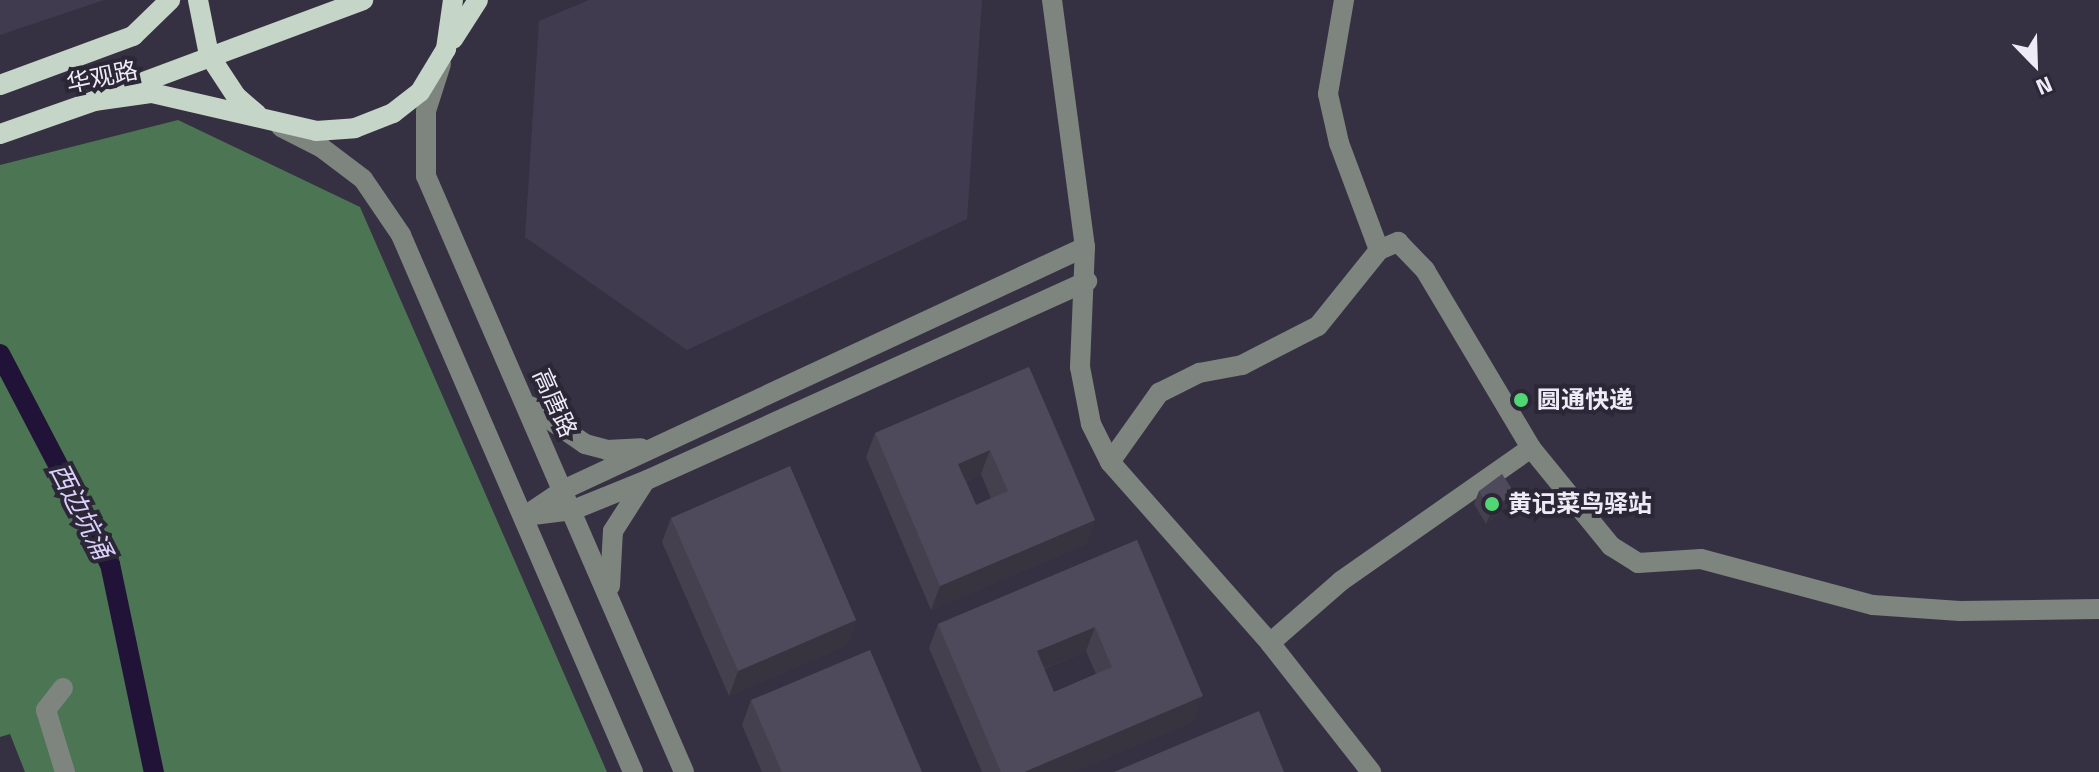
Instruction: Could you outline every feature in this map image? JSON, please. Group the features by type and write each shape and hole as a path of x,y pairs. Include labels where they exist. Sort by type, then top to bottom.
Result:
{"main road":[{"name":"华观路","path":"0,85 133,36 170,0"},
{"path":"198,0 209,55 236,96 263,119"},
{"path":"94,101 209,55 363,0"},
{"path":"446,49 453,0"},
{"path":"446,49 478,0"},
{"name":"华观路","path":"0,134 94,101 152,93 316,131 355,128 393,113 420,92 446,49"}],"street":[{"path":"1052,0 1085,247 1087,281 1080,367 1091,424 1110,462 1270,643 1371,772"},
{"path":"1344,0 1328,94 1339,143 1379,250"},
{"name":"高唐路","path":"446,49 426,111 426,176 565,489 684,772"},
{"path":"263,119 343,162 387,211 525,516 633,772"},
{"path":"1110,462 1159,393 1199,373 1242,365 1318,326 1379,250 1398,242 1425,270 1531,448 1611,546 1638,563 1701,559 1873,605 1960,611 2099,609"},
{"path":"525,516 565,489 1085,247"},
{"path":"525,516 573,510 647,480 1087,281"},
{"path":"528,404 585,444 607,450 657,446"},
{"path":"1270,643 1341,581 1531,448"},
{"path":"610,598 613,531 647,480"},
{"path":"63,688 46,710 65,772"}],"shaded area":[{"path":"0,0 104,0 0,35"},
{"path":"589,0 982,0 967,219 687,350 525,237 539,21"}],"green space":[{"path":"178,120 360,207 607,772 25,772 10,734 0,737 0,165"}],"building":[{"path":"1029,367 1095,520 940,586 875,433","holes":["990,450 1008,491 976,505 958,464"]},
{"path":"790,466 856,620 738,671 671,518"},
{"path":"1502,474 1514,492 1491,512 1479,491"},
{"path":"1137,540 1203,696 1024,772 1001,772 938,624","holes":["1095,627 1112,667 1054,692 1037,651"]},
{"path":"870,650 922,772 782,772 751,700"},
{"path":"1259,711 1284,772 1114,772"}],"waterway":[{"name":"西边坑涌","path":"0,354 110,564 154,772"}],"place":[{"name":"圆通快递","path":"1521,400"},
{"name":"黄记菜鸟驿站","path":"1492,504"}]}
